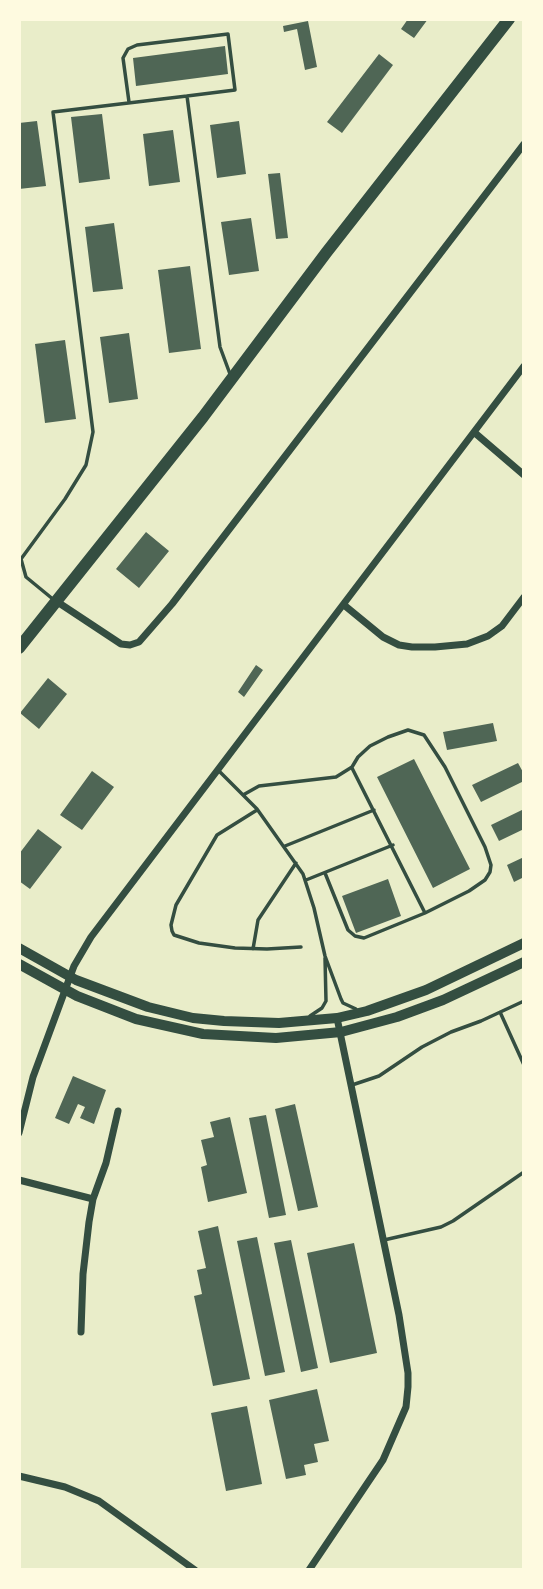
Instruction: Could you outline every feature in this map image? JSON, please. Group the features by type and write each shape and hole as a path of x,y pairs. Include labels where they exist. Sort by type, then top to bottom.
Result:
{"main road":[{"path":"19,648 232,379 326,253 509,19"},
{"path":"19,948 70,977 125,1000 193,1018 298,1022 337,1018 367,1011 426,990 524,943"},
{"path":"19,964 66,991 136,1019 202,1034 276,1038 341,1032 397,1017 443,1000 524,962"}],"street":[{"path":"56,601 121,644 139,642 172,604 524,144"},
{"path":"19,1133 33,1077 75,964 91,937 524,366"},
{"path":"475,433 524,475"},
{"path":"344,605 383,637 412,647 435,647 467,644 488,636 502,626 524,597"},
{"path":"309,1570 383,1460 406,1407 408,1373 384,1240 337,1018"},
{"path":"81,1332 83,1274 93,1199 106,1163 118,1111"},
{"path":"19,1180 93,1199"},
{"path":"19,1476 65,1487 99,1502 195,1570"}],"lane":[{"path":"56,601 26,577 21,559 86,465 93,432 53,112 129,103 187,96 235,90 228,34 137,45 128,50 123,58 129,103"},
{"path":"187,96 220,347 232,379"},
{"path":"243,795 259,786 337,777 352,767 370,746 401,731 408,730 424,735 445,767 485,847 491,865 485,880 425,913 365,938 355,936 348,930 325,873"},
{"path":"352,767 425,913"},
{"path":"218,770 257,809 296,863 306,880 325,956 343,1003 367,1011"},
{"path":"257,809 217,835 176,905 170,925 174,935 199,943 253,948 301,947"},
{"path":"285,847 374,810"},
{"path":"306,880 393,845"},
{"path":"253,948 258,920 296,863"},
{"path":"298,1022 325,1004 325,956"},
{"path":"352,1085 379,1076 422,1047 451,1032 524,1001"},
{"path":"499,1012 524,1065"},
{"path":"384,1240 442,1227 524,1172"}],"building":[{"path":"408,19 428,19 414,38 401,29"},
{"path":"308,21 317,67 305,70 297,29 284,32 283,26"},
{"path":"225,46 228,74 136,86 133,58"},
{"path":"379,54 393,65 342,133 327,122"},
{"path":"102,114 110,179 79,183 71,117"},
{"path":"37,121 46,186 19,189 19,123"},
{"path":"239,121 246,174 217,178 210,125"},
{"path":"173,130 180,182 149,186 143,134"},
{"path":"280,173 288,238 276,239 268,174"},
{"path":"251,218 259,271 229,275 221,222"},
{"path":"114,223 123,289 93,292 85,227"},
{"path":"190,266 201,349 169,353 158,270"},
{"path":"129,333 138,399 109,403 100,337"},
{"path":"65,340 76,419 45,423 35,344"},
{"path":"146,532 169,551 139,588 116,569"},
{"path":"256,665 263,670 244,697 238,692"},
{"path":"48,678 67,694 39,729 20,713"},
{"path":"493,723 497,741 447,750 443,732"},
{"path":"414,759 470,869 433,888 377,777"},
{"path":"518,763 524,774 524,781 481,802 472,785"},
{"path":"92,771 114,787 82,830 60,815"},
{"path":"524,809 524,829 499,841 491,825"},
{"path":"38,829 62,847 30,889 19,881 19,854"},
{"path":"524,857 524,877 514,882 507,865"},
{"path":"388,879 401,916 356,933 342,896"},
{"path":"73,1076 106,1090 94,1124 80,1118 85,1107 78,1104 69,1124 55,1118"},
{"path":"295,1104 318,1207 298,1211 275,1109"},
{"path":"266,1115 286,1215 269,1218 249,1118"},
{"path":"230,1117 247,1193 208,1202 201,1167 207,1165 201,1140 214,1137 210,1122"},
{"path":"218,1226 250,1379 213,1386 194,1296 202,1294 197,1270 206,1268 198,1231"},
{"path":"257,1237 285,1372 265,1376 237,1241"},
{"path":"291,1240 318,1368 301,1372 274,1243"},
{"path":"354,1243 377,1353 330,1363 307,1253"},
{"path":"317,1389 329,1441 314,1444 318,1462 304,1465 306,1475 286,1479 269,1400"},
{"path":"247,1406 262,1484 226,1491 211,1413"}]}
